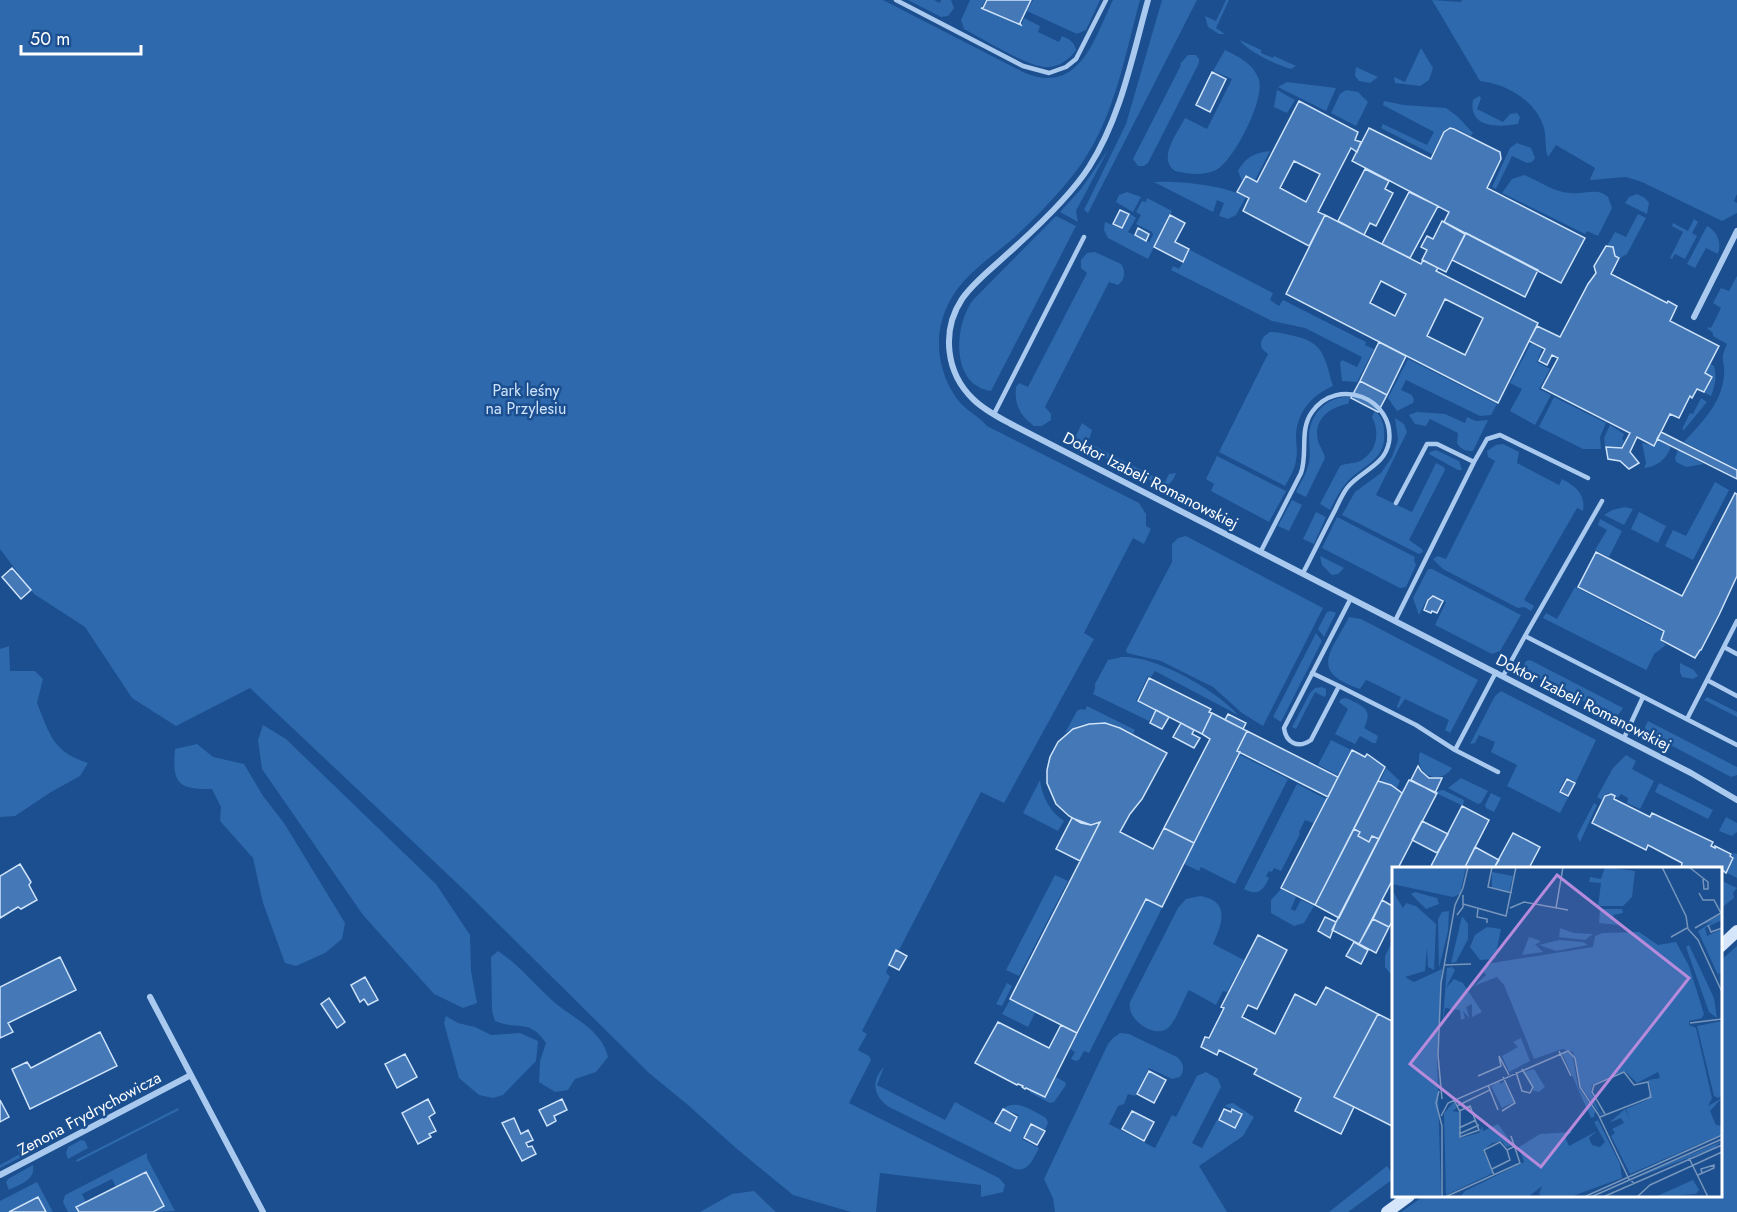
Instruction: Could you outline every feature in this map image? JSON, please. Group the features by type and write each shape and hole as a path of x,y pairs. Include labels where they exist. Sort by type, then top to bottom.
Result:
{"street":[{"name":"Doktor Izabeli Romanowskiej","path":"1148,0 1122,96 1106,137 1090,166 1063,198 973,286 952,318 948,349 952,368 965,390 973,399 994,414 1691,772 1737,800"},
{"path":"1694,317 1734,245 1737,231"},
{"path":"1722,944 1736,933"},
{"path":"150,997 263,1212"},
{"name":"Zenona Frydrychowicza","path":"0,1175 191,1075"},
{"path":"1387,1212 1408,1197"}],"lane":[{"path":"896,0 1023,66 1049,73 1066,67 1076,58 1106,0"},
{"path":"994,414 1084,237"},
{"path":"1261,551 1301,473 1305,459 1305,430 1314,410 1323,401 1336,394 1354,393 1365,398 1377,405 1386,418 1389,431 1387,450 1375,465 1347,488 1303,573"},
{"path":"1395,621 1487,439 1500,435 1588,478"},
{"path":"1396,503 1427,444 1437,444 1474,462"},
{"path":"1503,676 1602,501"},
{"path":"1339,686 1311,740 1300,745 1288,739 1284,728 1351,598"},
{"path":"1687,719 1737,621"},
{"path":"1525,636 1737,745"},
{"path":"1724,647 1737,654"},
{"path":"1455,750 1496,672"},
{"path":"1312,673 1416,725 1455,750 1498,772"},
{"path":"1707,680 1737,696"},
{"path":"1624,738 1643,697"}],"green space":[{"name":"Park leśny na Przylesiu","path":"0,0 883,0 1025,73 1044,78 1059,76 1072,70 1082,59 1099,31 1113,0 1140,0 1118,84 1103,125 1093,144 1075,173 1050,202 1015,237 969,276 953,295 941,323 939,352 947,382 955,396 987,426 1139,503 1146,514 1146,526 1151,529 1144,544 1133,538 1084,633 1094,639 1004,803 981,792 899,950 897,949 886,972 890,977 862,1031 867,1034 858,1050 869,1056 871,1060 849,1103 999,1178 1005,1185 1003,1192 981,1197 981,1185 880,1173 876,1212 851,1212 793,1195 649,1073 460,886 250,688 176,726 132,698 85,627 34,594 0,549"},
{"path":"908,0 934,0 940,3 941,0 951,0 954,8 948,16 941,17"},
{"path":"970,0 986,0 981,8 1021,26 1024,18 1040,26 1038,32 1059,42 1062,36 1069,40 1076,50 1063,63 1050,67 1016,57 964,29 961,20"},
{"path":"1033,0 1100,0 1086,30 1077,34 1027,11"},
{"path":"1162,0 1197,0 1088,213 1084,210 1126,124"},
{"path":"1226,0 1229,0 1216,28 1225,34 1219,34 1208,27 1205,16 1216,21"},
{"path":"1432,0 1461,2 1462,0 1737,0 1737,194 1734,201 1737,203 1737,213 1722,221 1642,182 1626,177 1591,180 1595,168 1556,145 1548,157 1544,129 1539,116 1518,94 1499,85 1480,81"},
{"path":"1240,40 1261,50 1261,53 1296,66 1291,69 1271,61 1249,49"},
{"path":"1421,48 1433,68 1429,80 1420,86 1395,83 1394,77 1405,82"},
{"path":"1225,50 1245,62 1254,70 1259,80 1260,89 1247,129 1231,155 1216,170 1201,174 1175,171 1170,166 1168,153 1185,118 1207,129 1232,79 1213,71"},
{"path":"1188,55 1196,55 1199,63 1148,163 1138,166 1133,159 1180,64"},
{"path":"1356,67 1378,77 1370,83 1359,81 1355,76"},
{"path":"1287,82 1336,88 1326,111 1278,87"},
{"path":"1277,90 1295,100 1287,113 1274,107"},
{"path":"1346,90 1358,92 1368,102 1356,126 1331,113 1340,94"},
{"path":"1479,96 1481,98 1477,109 1503,122 1510,114 1517,113 1520,117 1518,124 1503,126 1480,121 1473,109 1473,100"},
{"path":"1384,101 1446,108 1473,133 1471,136 1455,128 1448,128 1443,132 1432,154 1381,128 1383,124 1427,145 1434,132 1383,105"},
{"path":"1517,143 1531,148 1535,158 1532,162 1527,163 1512,156 1496,189 1492,187 1510,148"},
{"path":"1108,150 1076,211 1078,222 1060,212 1081,189"},
{"path":"1270,151 1255,180 1245,175 1242,181 1238,171 1244,162 1259,153"},
{"path":"1524,175 1564,192 1599,192 1608,197 1612,208 1598,236 1587,231 1585,234 1502,193 1512,179"},
{"path":"1154,182 1176,182 1226,189 1246,197 1236,215 1228,219 1219,216 1224,203 1217,200 1213,212"},
{"path":"1127,192 1141,197 1133,212 1116,202 1119,195"},
{"path":"1637,194 1649,203 1647,214 1625,203 1629,197"},
{"path":"1147,198 1172,211 1148,259 1108,238 1104,230 1105,222 1122,229 1130,214 1136,218 1128,232 1149,242 1153,235 1152,232 1136,224 1141,215 1136,212 1142,201 1146,202"},
{"path":"1638,214 1646,218 1627,254 1620,258 1616,256 1613,247 1607,246 1615,232 1626,237"},
{"path":"1056,216 1076,226 991,391 978,386 968,378 962,366 960,353 962,324 967,311 973,300"},
{"path":"1694,219 1698,222 1692,233 1697,236 1685,259 1675,254 1672,259 1670,258 1683,232 1672,226 1673,223 1688,231"},
{"path":"1707,226 1718,237 1718,254 1706,248 1695,268 1687,264"},
{"path":"1190,250 1273,293 1270,300 1279,306 1283,300 1366,342 1365,345 1374,349 1357,382 1342,381 1340,363 1342,360 1357,367 1362,357 1305,328 1272,321 1171,270 1173,266 1179,269"},
{"path":"1095,252 1121,264 1124,270 1123,278 1118,285 1109,282 1045,407 1051,414 1051,420 1042,426 1034,426 1019,409 1016,387 1019,383 1028,387 1087,273 1081,268 1081,260 1087,253"},
{"path":"1737,276 1737,469 1684,442 1710,412 1722,385 1723,357 1727,344 1713,336 1707,328 1711,328 1721,308 1713,303 1721,288 1729,291"},
{"path":"1270,332 1304,339 1318,348 1325,360 1333,386 1312,399 1299,419 1296,436 1297,454 1292,473 1285,486 1219,452 1268,354 1262,349 1261,341"},
{"path":"1531,343 1542,349 1537,362 1550,369 1539,389 1551,395 1535,425 1510,411 1522,389 1510,383"},
{"path":"1408,359 1497,404 1491,415 1480,416 1406,380 1401,390 1412,395 1414,400 1413,403 1397,411 1388,398"},
{"path":"1710,364 1714,366 1715,374 1711,396 1705,393 1713,377 1706,373"},
{"path":"1554,397 1606,423 1600,437 1601,449 1583,449 1539,427"},
{"path":"1350,398 1348,404 1329,411 1320,421 1317,434 1325,458 1306,497 1296,492 1309,462 1309,437 1312,421 1326,404"},
{"path":"1701,398 1707,402 1684,430 1682,429 1690,413 1693,414"},
{"path":"1375,411 1383,426 1382,449 1373,461 1347,482 1330,510 1320,504 1340,466 1358,462 1373,449 1376,430 1372,417"},
{"path":"1417,412 1445,414 1465,423 1467,417 1476,421 1488,420 1473,451 1468,451 1462,449 1457,443 1458,433 1430,419 1426,426 1415,424 1409,415"},
{"path":"1395,418 1404,424 1407,432 1376,495 1412,512 1436,463 1445,470 1409,540 1422,549 1423,552 1419,554 1342,515 1355,492 1381,473 1392,457 1398,440"},
{"path":"1082,423 1092,430 1088,443 1165,482 1169,474 1176,473 1172,481 1161,486 1077,443 1075,438"},
{"path":"1610,425 1624,434 1622,447 1605,447 1604,438"},
{"path":"1658,440 1671,447 1669,451 1657,464 1644,468 1646,463 1642,443 1655,446"},
{"path":"1503,444 1519,452 1517,463 1559,485 1562,479 1576,488 1584,505 1583,511 1577,508 1524,600 1534,606 1531,611 1524,607 1518,608 1443,569 1433,559 1438,556 1446,559 1495,461 1488,457 1487,451 1496,445"},
{"path":"1436,450 1459,461 1462,470 1429,454"},
{"path":"1678,450 1704,464 1686,467 1676,462"},
{"path":"1217,456 1286,491 1269,522 1211,491 1214,484 1206,479"},
{"path":"1715,482 1729,490 1693,560 1665,546 1673,530 1686,536"},
{"path":"1292,500 1302,505 1289,531 1278,526"},
{"path":"1625,507 1633,509 1624,525 1604,515 1612,510"},
{"path":"1316,512 1326,517 1314,544 1303,539"},
{"path":"1639,512 1666,526 1658,543 1631,529"},
{"path":"1337,517 1415,557 1416,565 1406,587 1400,588 1322,548"},
{"path":"1600,519 1622,531 1609,557 1595,550 1607,530 1598,525"},
{"path":"1186,536 1323,608 1263,726 1242,713 1213,687 1161,661 1127,653 1126,650 1172,562 1172,544 1178,538"},
{"path":"1320,556 1344,568 1338,574 1332,575 1322,565"},
{"path":"1428,569 1521,615 1500,651 1492,654 1435,625 1446,602 1433,595 1427,599 1419,615 1413,598"},
{"path":"1575,587 1664,633 1660,640 1666,645 1654,654 1646,670 1543,618 1546,613 1557,619"},
{"path":"1327,612 1336,613 1324,637 1318,629"},
{"path":"1349,617 1361,619 1478,680 1450,733 1445,730 1449,720 1405,699 1398,709 1401,697 1366,680 1360,689 1334,675 1329,668 1328,660"},
{"path":"1316,633 1322,641 1281,722 1273,717"},
{"path":"9,646 10,671 35,671 43,679 37,703 54,741 76,759 88,763 80,776 15,816 0,817 0,649"},
{"path":"1122,657 1151,662 1185,676 1216,696 1238,715 1155,671 1151,677 1148,676 1136,701 1155,711 1149,721 1093,694 1095,684 1108,660"},
{"path":"1530,660 1623,708 1618,715 1613,716 1528,673 1524,665"},
{"path":"1680,663 1694,670 1698,676 1693,679 1682,677"},
{"path":"1315,688 1326,689 1326,695 1324,697 1315,692 1296,729 1292,727 1310,693"},
{"path":"1501,691 1596,740 1576,782 1566,777 1558,792 1568,798 1560,813 1507,786 1517,765 1491,752 1495,742 1479,735 1475,743 1470,744 1495,696"},
{"path":"1707,697 1737,712 1737,717 1704,700"},
{"path":"1346,698 1365,708 1368,716 1364,728 1378,736 1376,743 1360,736 1355,744 1335,734 1348,709 1339,702"},
{"path":"1087,706 1135,730 1133,734 1116,726 1099,723 1082,725 1065,733 1077,711 1085,710"},
{"path":"1648,721 1737,767 1737,775 1731,777 1646,732 1645,727"},
{"path":"263,725 286,739 436,884 470,935 471,971 477,1003 463,1008 434,994 363,915 262,769 258,740"},
{"path":"1331,740 1351,750 1338,775 1318,765"},
{"path":"197,744 213,757 244,764 263,796 284,823 345,923 342,939 325,953 296,966 285,963 263,903 253,858 220,821 221,807 212,789 185,786 176,777 175,749"},
{"path":"1420,752 1452,768 1441,777 1428,775 1420,766"},
{"path":"1240,755 1288,779 1235,884 1201,867 1199,871 1184,864"},
{"path":"1626,755 1636,761 1632,769 1654,781 1640,809 1627,803 1628,798 1621,794 1618,798 1611,793 1606,794 1602,800 1597,797 1613,768"},
{"path":"1386,768 1400,781 1397,788 1380,781"},
{"path":"1461,778 1488,791 1481,803 1478,804 1448,788"},
{"path":"1040,780 1048,804 1064,821 1058,831 1023,813"},
{"path":"1659,783 1713,810 1708,819 1655,792"},
{"path":"1297,784 1326,799 1313,823 1305,820 1281,871 1274,868 1272,872 1269,871 1266,876 1269,878 1260,891 1253,892 1244,889"},
{"path":"1443,790 1464,800 1463,806 1434,792"},
{"path":"1491,793 1501,798 1494,812 1485,805"},
{"path":"1594,803 1597,805 1580,842 1577,836"},
{"path":"1726,817 1737,823 1737,832 1732,836 1719,831"},
{"path":"1733,853 1737,854 1737,878 1727,873 1734,858"},
{"path":"1055,875 1068,881 1019,976 1006,970"},
{"path":"1722,881 1737,888 1733,893 1734,898 1722,907"},
{"path":"1281,889 1296,897 1291,909 1295,911 1301,900 1314,906 1304,923 1294,926 1271,913 1271,900"},
{"path":"1200,896 1216,903 1222,914 1213,944 1244,960 1227,992 1223,991 1216,1005 1189,990 1177,1016 1168,1028 1162,1031 1149,1029 1132,1015 1130,1002 1178,908 1186,899"},
{"path":"1146,900 1162,908 1089,1053 1084,1051 1076,1061 1071,1059 1075,1052 1070,1049"},
{"path":"1390,946 1392,947 1392,976 1385,967 1385,956"},
{"path":"1737,946 1737,1212 1401,1212 1423,1197 1722,1197 1722,959"},
{"path":"498,951 554,1002 600,1039 608,1057 596,1072 575,1079 568,1090 555,1092 539,1082 540,1061 546,1043 534,1030 495,1021 492,1011 491,957"},
{"path":"1007,983 1012,986 1002,1006 996,1004"},
{"path":"1010,1000 1035,1013 1028,1027 1002,1014"},
{"path":"446,1016 491,1035 520,1033 538,1041 536,1061 503,1095 493,1098 479,1095 459,1078 444,1023"},
{"path":"1120,1033 1129,1034 1177,1057 1182,1064 1183,1071 1180,1077 1172,1079 1149,1068 1135,1096 1128,1094 1124,1104 1118,1106 1109,1124 1155,1148 1172,1115 1176,1117 1197,1076 1206,1072 1218,1079 1221,1087 1192,1143 1202,1148 1217,1120 1235,1129 1243,1113 1225,1106 1228,1104 1233,1103 1254,1117 1243,1136 1199,1166 1227,1212 1055,1212 1053,1198 1044,1179 1108,1044"},
{"path":"884,1067 877,1085 945,1120 955,1102 1010,1132 1019,1115 1003,1109 1018,1105 1030,1109 1046,1118 1048,1123 1045,1130 1031,1123 1022,1139 1039,1148 1027,1167 1015,1169 889,1107 877,1094 875,1083"},
{"path":"1056,1077 1066,1085 1054,1102 1050,1103 1029,1092 1031,1090 1045,1097"},
{"path":"178,1108 179,1110 77,1162 76,1160"},
{"path":"81,1140 85,1141 88,1148 68,1159 66,1153 68,1147"},
{"path":"20,1141 27,1154 0,1168 0,1165 20,1154 15,1144"},
{"path":"147,1153 147,1158 175,1211 153,1212 164,1206 146,1172 116,1187 112,1179 82,1194 86,1202 77,1207 79,1212 68,1212 63,1202 65,1195"},
{"path":"33,1165 30,1178 9,1190 6,1182 8,1179"},
{"path":"1387,1166 1392,1174 1392,1180 1348,1212 1329,1212"},
{"path":"37,1182 53,1212 46,1212 38,1198 9,1212 0,1212 0,1201"},
{"path":"754,1191 776,1212 700,1212 732,1194"}],"building":[{"path":"987,0 1031,0 1021,25 981,8"},
{"path":"1212,72 1226,79 1210,112 1196,105"},
{"path":"1299,101 1358,132 1355,140 1361,142 1357,152 1351,148 1318,212 1325,215 1309,246 1243,211 1249,198 1237,192 1246,176 1257,182","holes":["1294,161 1320,174 1306,202 1280,188"]},
{"path":"1369,128 1431,159 1444,132 1450,128 1500,152 1501,159 1487,188 1585,238 1561,283 1444,222 1449,212 1352,161"},
{"path":"1365,169 1389,181 1385,189 1393,193 1376,226 1370,223 1364,235 1338,221"},
{"path":"1409,192 1438,206 1410,258 1382,244"},
{"path":"1120,210 1129,214 1122,228 1113,224"},
{"path":"1170,215 1185,223 1175,242 1189,249 1183,262 1154,247"},
{"path":"1325,215 1421,264 1423,260 1438,268 1436,271 1538,323 1498,403 1286,294","holes":["1381,281 1406,294 1395,316 1370,303","1445,299 1483,318 1465,355 1427,336"]},
{"path":"1442,221 1465,234 1446,272 1422,260 1427,250 1421,247 1427,236 1433,239"},
{"path":"1138,228 1149,234 1146,241 1135,235"},
{"path":"1466,233 1538,270 1525,297 1452,260"},
{"path":"1606,246 1613,247 1615,256 1619,258 1611,274 1677,306 1670,321 1719,346 1705,373 1712,377 1704,392 1697,389 1692,398 1690,396 1679,418 1670,414 1654,446 1637,437 1630,452 1639,463 1629,469 1620,461 1608,459 1606,447 1622,448 1630,433 1542,388 1558,358 1552,355 1547,365 1539,361 1545,349 1529,341 1537,326 1560,337 1596,273 1594,266"},
{"path":"1379,342 1406,356 1387,395 1360,381"},
{"path":"1360,381 1387,395 1378,412 1351,398"},
{"path":"1661,432 1737,470 1737,479 1657,439"},
{"path":"1735,493 1737,494 1737,576 1695,658 1661,640 1664,631 1578,587 1596,552 1682,596"},
{"path":"12,568 31,590 21,599 2,577"},
{"path":"1433,596 1443,601 1437,613 1424,610 1428,600"},
{"path":"1149,678 1211,709 1209,712 1212,713 1202,734 1138,701"},
{"path":"1156,710 1169,717 1162,729 1150,723"},
{"path":"1212,713 1247,731 1237,751 1240,752 1194,843 1164,828 1210,739 1202,734"},
{"path":"1228,714 1246,723 1243,729 1225,720"},
{"path":"1105,723 1120,728 1167,753 1142,799 1120,832 1153,849 1164,828 1194,843 1162,907 1146,899 1077,1033 1010,999 1100,822 1091,825 1081,823 1056,804 1047,783 1050,757 1058,742 1073,729 1089,724"},
{"path":"1181,723 1194,730 1192,734 1200,738 1194,748 1173,737"},
{"path":"1247,731 1338,777 1328,797 1237,751"},
{"path":"1352,750 1365,757 1367,754 1385,767 1315,905 1281,888"},
{"path":"1418,766 1429,778 1442,778 1435,793 1411,780"},
{"path":"1567,779 1575,783 1568,796 1560,792"},
{"path":"1409,780 1437,793 1399,867 1392,867 1392,881 1359,944 1332,930"},
{"path":"1378,781 1391,785 1402,793 1379,839 1372,836 1369,842 1358,836 1360,832 1354,829"},
{"path":"1611,794 1615,796 1614,799 1650,817 1652,813 1713,842 1711,846 1731,854 1733,858 1726,873 1722,867 1681,867 1682,863 1648,845 1646,850 1592,823 1605,796"},
{"path":"1462,806 1489,820 1465,867 1431,867"},
{"path":"1072,818 1091,825 1100,822 1080,861 1056,849"},
{"path":"1422,821 1448,834 1437,853 1412,840"},
{"path":"1354,829 1360,832 1358,836 1369,842 1372,836 1379,839 1339,918 1315,905"},
{"path":"1513,833 1540,847 1530,867 1495,867"},
{"path":"1475,847 1499,860 1495,867 1465,867"},
{"path":"20,864 31,882 29,885 37,900 21,909 18,907 0,918 0,876"},
{"path":"1382,900 1392,906 1392,922 1389,927 1373,919"},
{"path":"1325,917 1336,922 1330,938 1318,931"},
{"path":"1373,919 1389,927 1376,953 1359,944"},
{"path":"1258,935 1287,950 1257,1009 1248,1005 1242,1017 1275,1034 1295,994 1316,1005 1326,987 1378,1014 1334,1097 1354,1107 1341,1134 1295,1111 1301,1098 1254,1074 1257,1069 1219,1050 1217,1055 1201,1047 1205,1037 1209,1038 1224,1008 1221,1007"},
{"path":"1354,942 1368,950 1361,964 1346,956"},
{"path":"896,950 907,956 899,970 889,965"},
{"path":"60,957 76,990 8,1023 13,1032 0,1038 0,987"},
{"path":"365,977 378,1000 368,1005 364,999 360,1002 351,985"},
{"path":"329,998 345,1022 337,1028 321,1004"},
{"path":"1378,1014 1392,1021 1392,1126 1334,1097"},
{"path":"998,1022 1049,1048 1061,1025 1077,1033 1045,1097 975,1063"},
{"path":"100,1032 117,1066 30,1109 12,1069 27,1062 31,1068"},
{"path":"405,1054 417,1077 397,1088 385,1064"},
{"path":"1149,1071 1166,1080 1154,1103 1137,1094"},
{"path":"428,1099 435,1113 429,1117 436,1131 429,1134 431,1137 418,1144 402,1113"},
{"path":"562,1099 567,1110 554,1116 556,1121 547,1126 539,1110"},
{"path":"0,1100 9,1117 0,1122"},
{"path":"1003,1109 1017,1117 1010,1131 995,1123"},
{"path":"1224,1109 1231,1112 1232,1109 1242,1114 1235,1128 1219,1120"},
{"path":"1132,1111 1154,1122 1144,1141 1122,1129"},
{"path":"514,1118 521,1134 528,1130 533,1140 526,1143 528,1147 532,1146 536,1154 522,1161 502,1123"},
{"path":"1031,1124 1045,1131 1037,1145 1024,1138"},
{"path":"146,1172 164,1206 153,1212 79,1212 76,1207"},
{"path":"38,1197 46,1212 9,1212"}]}
